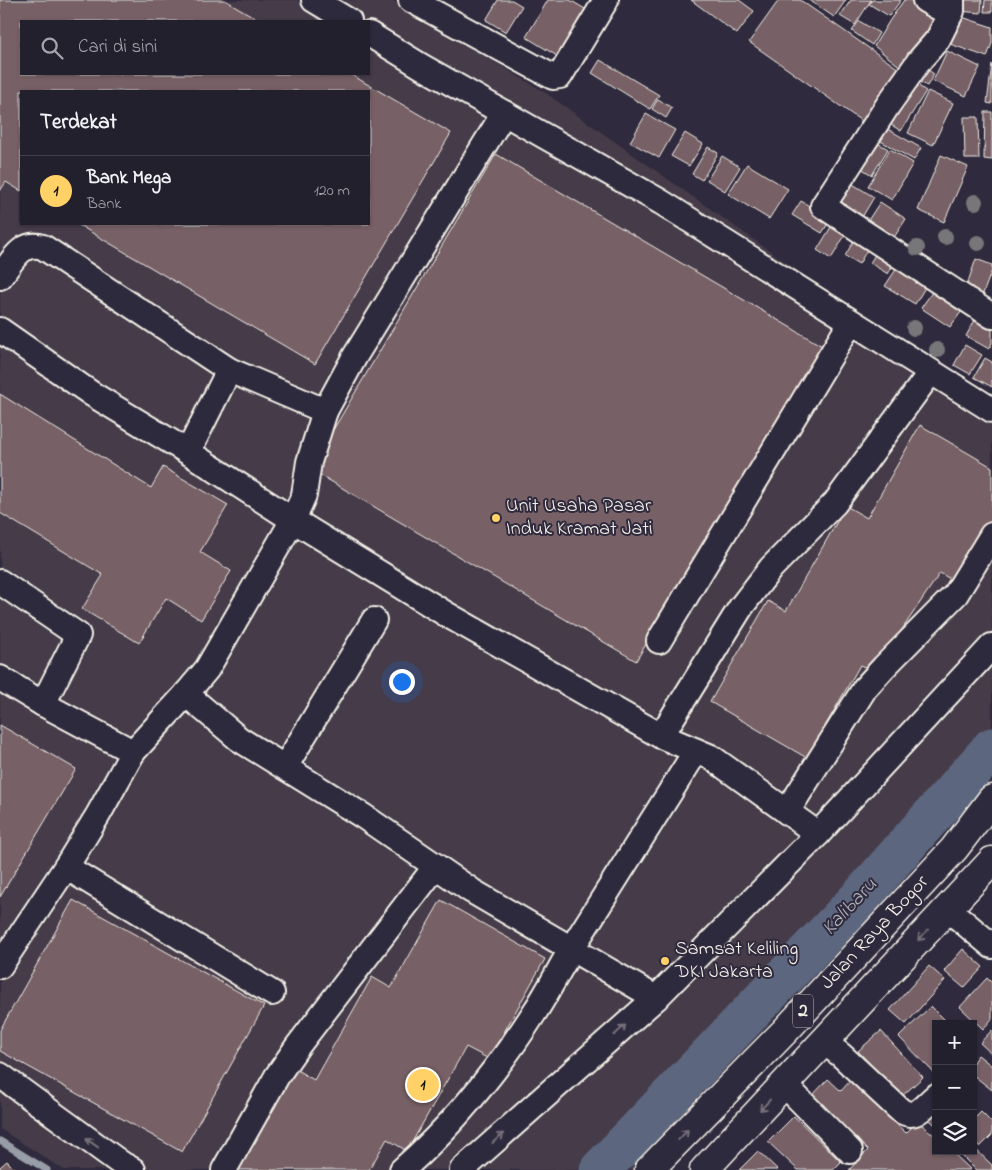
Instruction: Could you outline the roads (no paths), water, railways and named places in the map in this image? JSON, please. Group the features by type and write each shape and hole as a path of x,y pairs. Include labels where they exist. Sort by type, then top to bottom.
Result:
{"highway":[{"name":"Jalan Raya Bogor","path":"649,1170 785,1031 954,849 992,799"},
{"name":"Jalan Raya Bogor","path":"704,1170 992,861"}],"street":[{"path":"314,0 347,20"},
{"path":"418,2 553,77 560,76 606,0"},
{"path":"925,0 951,7 938,39 919,61 888,105 823,206 992,316"},
{"path":"370,35 421,66 661,202 930,373 992,410"},
{"path":"0,966 66,868 98,815 132,752 186,694 207,668 293,520 304,495 309,462 325,411 355,356 504,113"},
{"path":"0,277 24,247 30,245 43,247 229,370 325,411"},
{"path":"659,641 851,322"},
{"path":"0,330 92,394 446,614 661,736 711,757 818,834"},
{"path":"188,452 229,370"},
{"path":"661,736 740,607 772,568 835,503 930,373"},
{"path":"787,812 865,688 956,594 992,535"},
{"path":"0,582 78,635 43,704"},
{"path":"285,767 374,620"},
{"path":"462,1170 656,998 818,834 992,646"},
{"path":"0,678 43,704 132,752"},
{"path":"186,694 239,739 363,816 472,891 656,998"},
{"path":"402,1170 428,1147 468,1102 509,1049 537,1009 571,949 696,751"},
{"path":"224,1170 272,1084 297,1047 436,866"},
{"path":"66,868 272,993"},
{"path":"948,909 992,946"},
{"path":"824,1042 841,1054 900,1110 908,1115 912,1115 932,1099"},
{"path":"0,1075 122,1164 133,1170"},
{"path":"784,1084 850,1151"}],"waterway":[{"name":"Kalibaru","path":"600,1170 856,902 992,748"},
{"path":"0,1141 47,1170"}],"place":[{"name":"Unit Usaha Pasar Induk Kramat Jati","path":"496,518"},
{"name":"Samsat Keliling DKI Jakarta","path":"665,961"},
{"name":"Bank Mega","path":"423,1085"}]}
